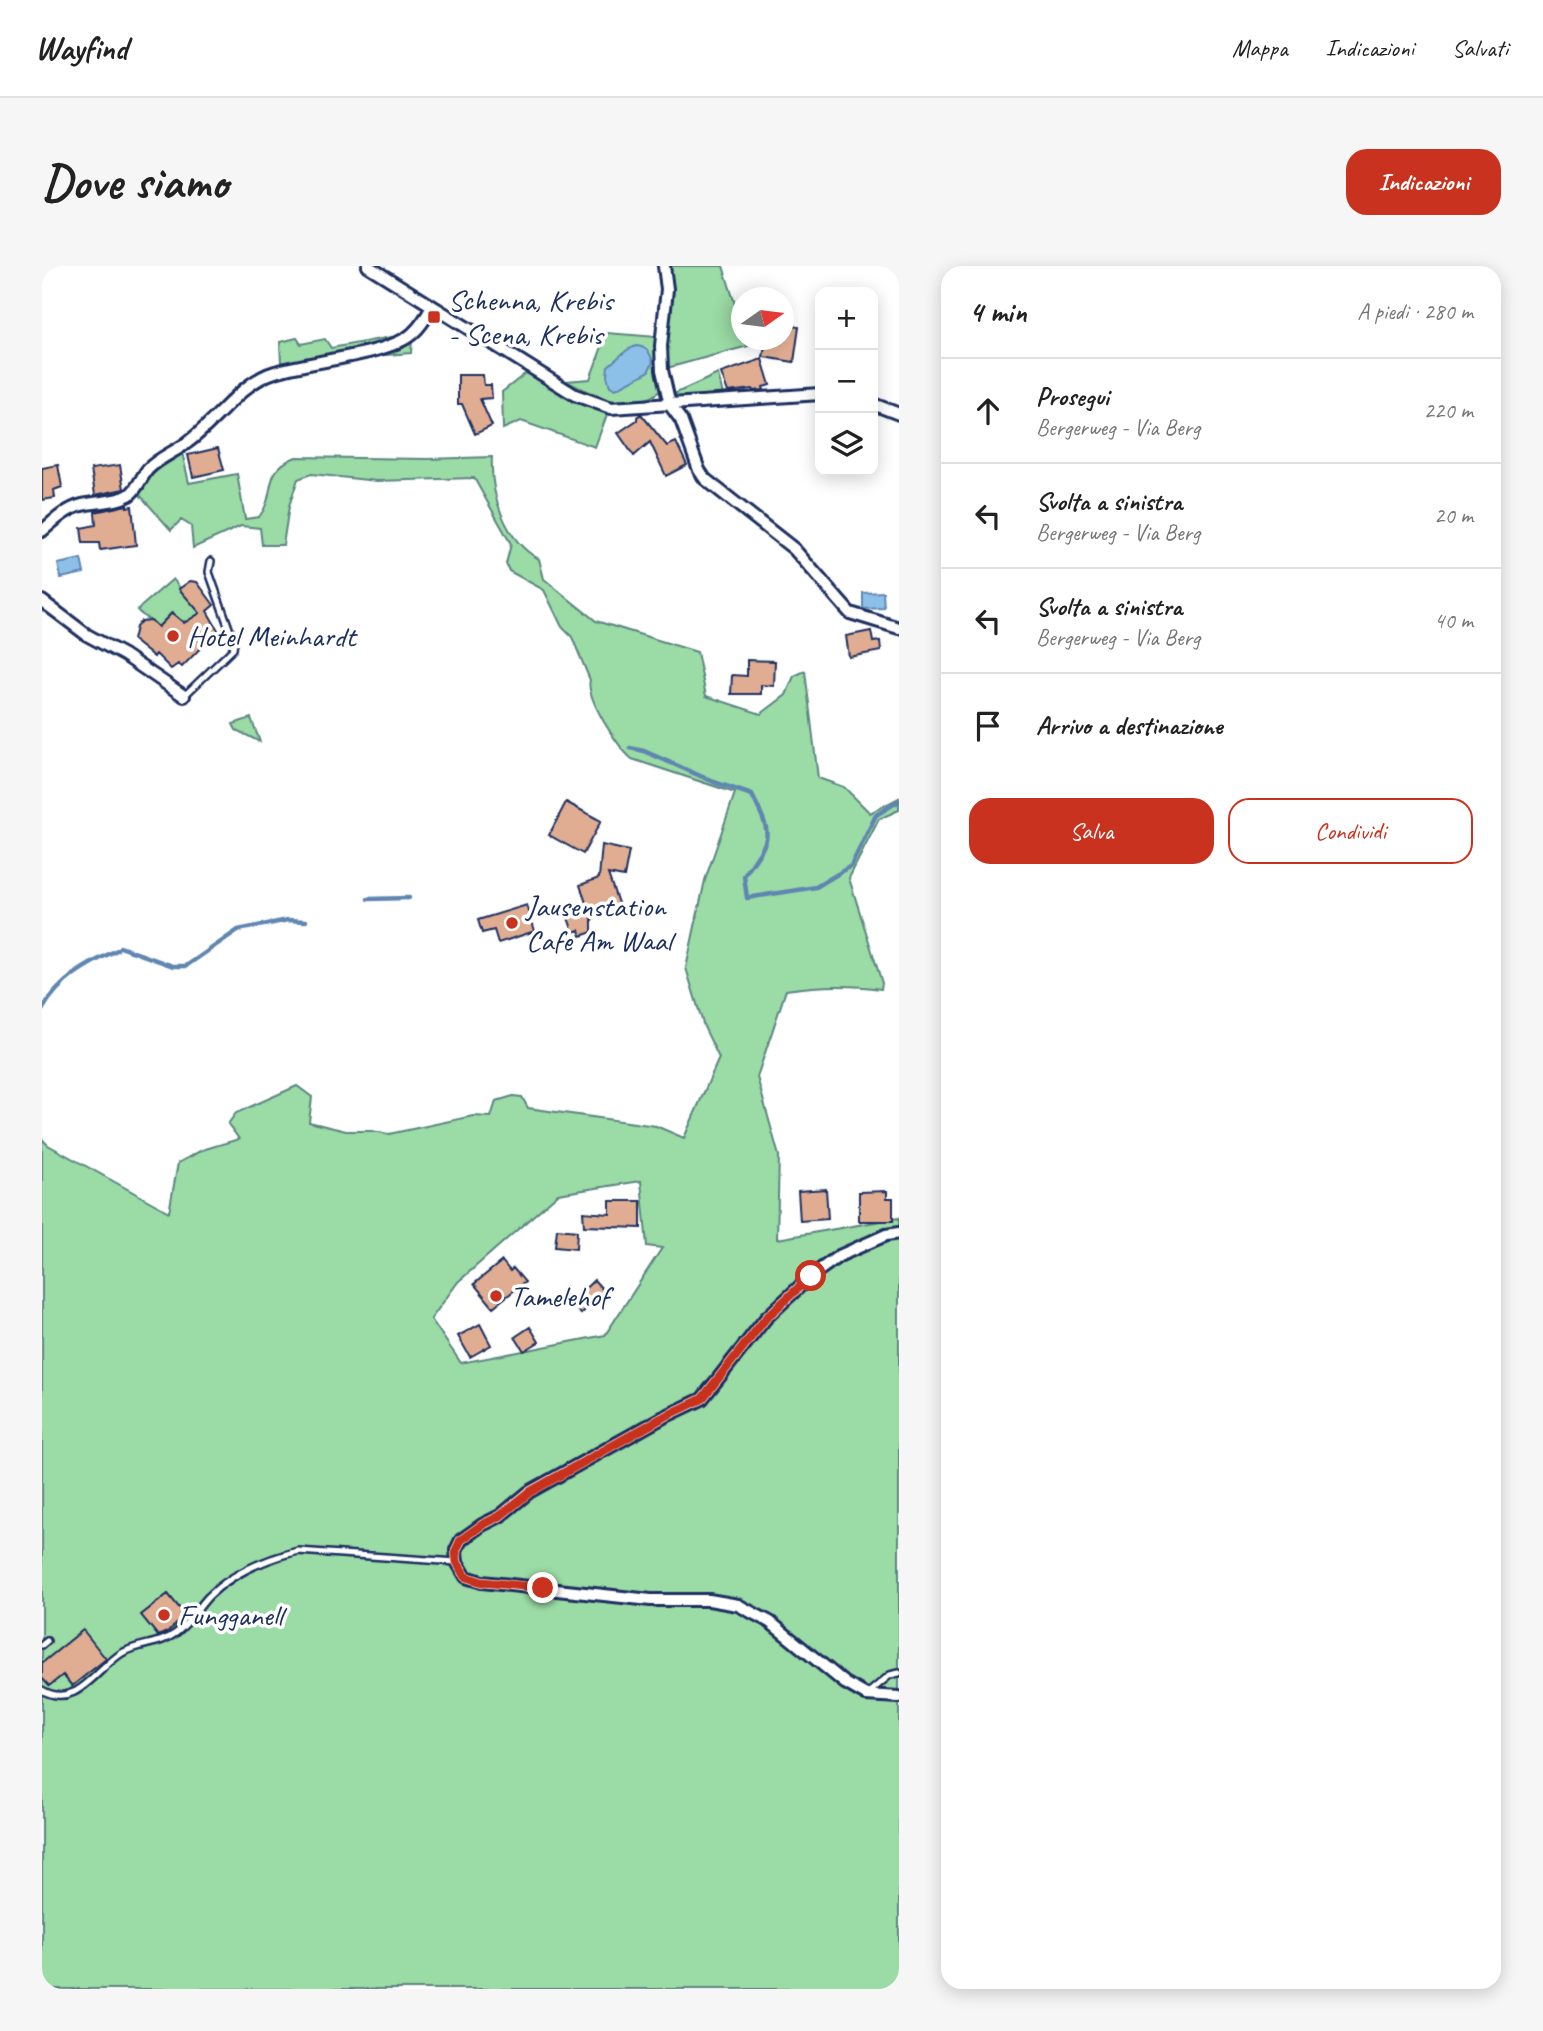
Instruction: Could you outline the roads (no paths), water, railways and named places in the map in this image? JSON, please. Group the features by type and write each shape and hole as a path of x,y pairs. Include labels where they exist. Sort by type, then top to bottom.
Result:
{"street":[{"path":"368,266 575,395 611,408 815,394"},
{"path":"664,266 667,289 661,358 670,405 681,420 699,470 705,479 794,548 850,613 899,628"},
{"path":"42,531 69,510 129,495 148,470 215,420 257,379 283,369 328,361 405,339 414,333 432,307"},
{"path":"878,406 899,414"},
{"path":"42,601 91,643 124,655 184,696"},
{"path":"899,1233 886,1235 839,1256 811,1276 766,1318 702,1399 662,1418 530,1492 500,1516 461,1540 456,1550 457,1562 466,1577 482,1582 651,1600 709,1601 738,1605 770,1622 845,1683 866,1695 899,1696"}],"lane":[{"path":"184,696 233,649 234,642 209,572 211,561"},
{"path":"42,1690 55,1696 77,1692 120,1654 174,1635 197,1614 207,1598 228,1581 275,1557 298,1551 457,1562"},
{"path":"866,1695 890,1675 899,1673"}],"water":[{"path":"636,346 651,355 653,362 648,372 616,389 610,386 608,366"},
{"path":"81,559 84,573 61,578 58,564"},
{"path":"883,592 884,608 863,609 863,593"}],"waterway":[{"path":"630,748 644,751 714,782 752,795 764,821 766,837 760,853 744,876 747,898 816,887 851,866 876,815 899,801"},
{"path":"368,899 409,898"},
{"path":"120,947 173,966 186,966 238,930 288,920 306,921"},
{"path":"42,1010 65,981 117,950"}],"place":[{"name":"Schenna, Krebis - Scena, Krebis","path":"434,317"},
{"name":"Hotel Meinhardt","path":"173,636"},
{"name":"Jausenstation Cafe Am Waal","path":"512,923"},
{"name":"Tamelehof","path":"496,1296"},
{"name":"Fungganell","path":"164,1615"}]}
